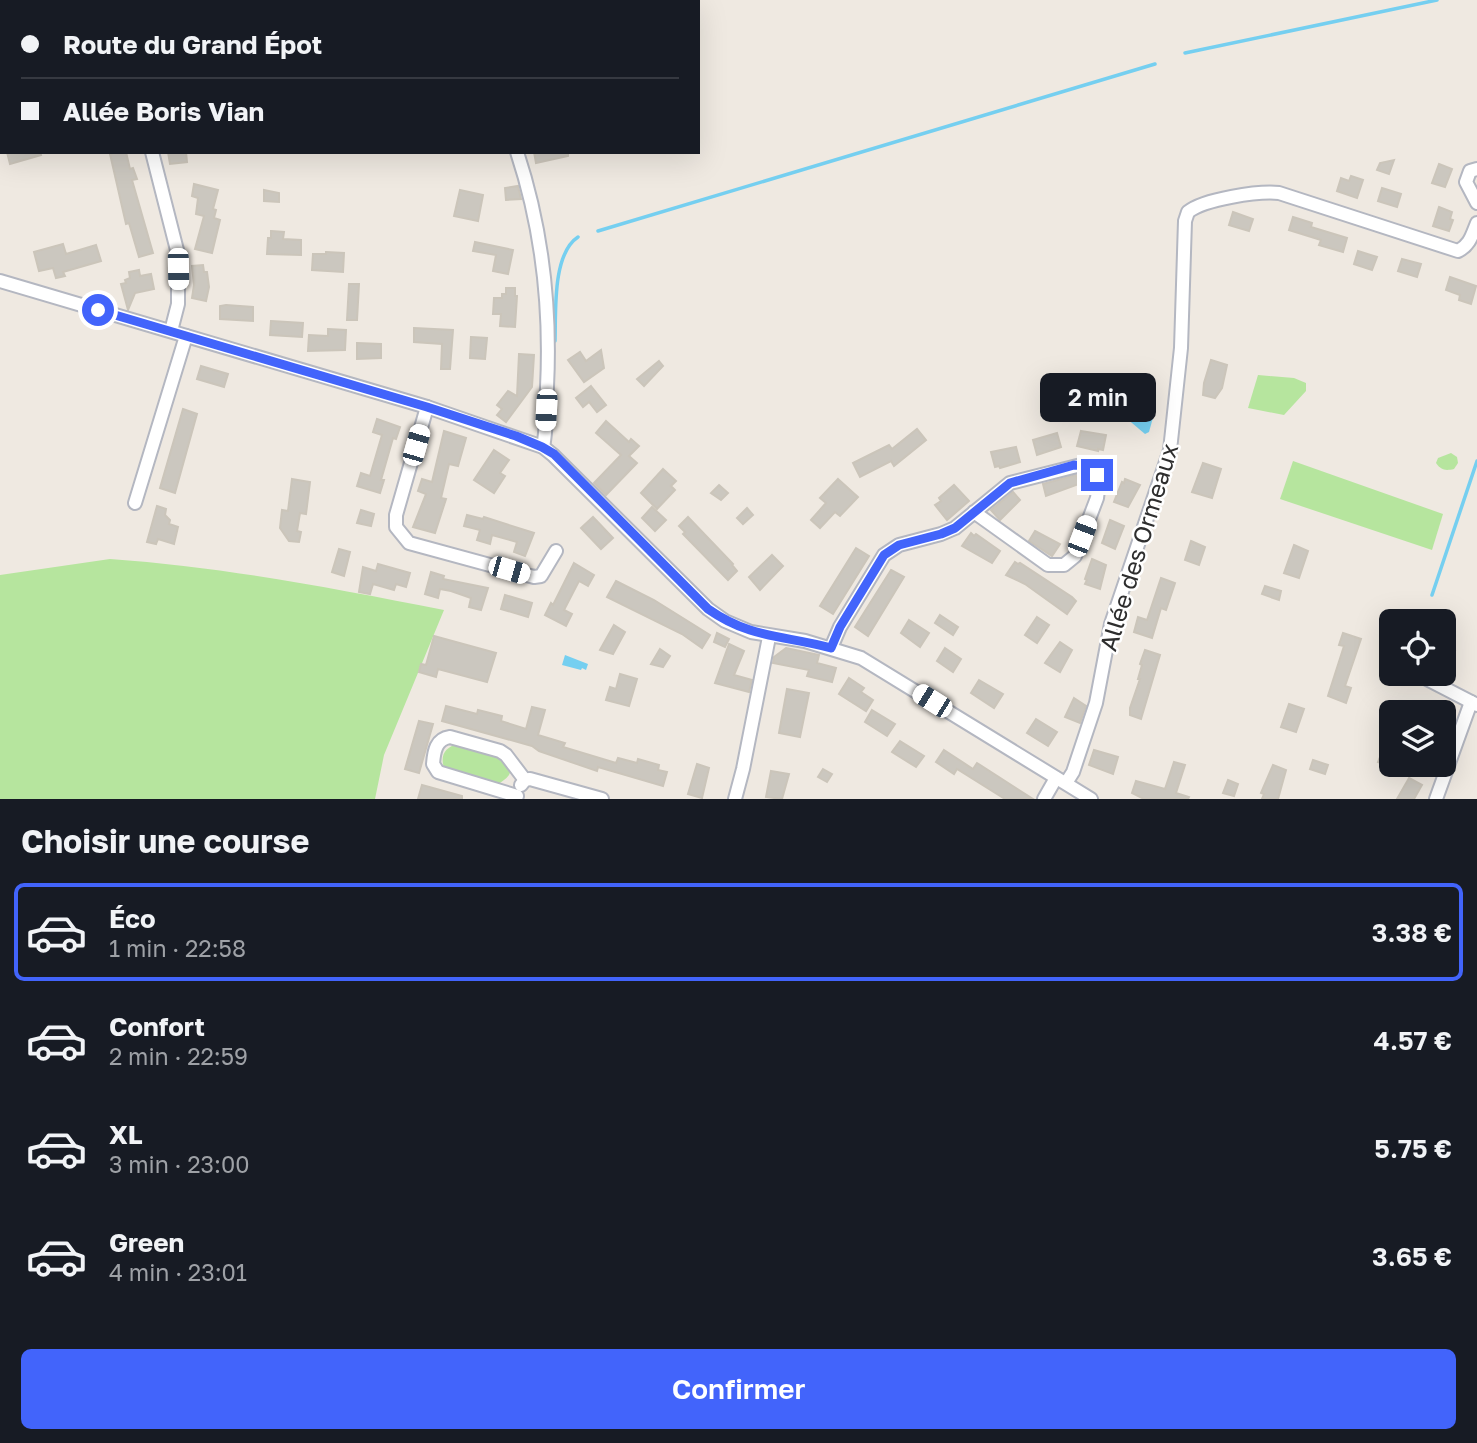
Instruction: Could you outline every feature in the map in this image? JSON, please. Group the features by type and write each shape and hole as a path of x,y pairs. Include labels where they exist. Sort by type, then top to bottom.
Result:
{"street":[{"path":"153,154 178,254 178,304 171,331"},
{"path":"518,154 530,196 542,255 549,344 542,447"},
{"path":"1477,169 1469,171 1466,182 1477,203"},
{"name":"Allée des Ormeaux","path":"1045,799 1073,772 1096,703 1111,624 1170,450 1181,348 1185,221 1188,212 1200,205 1265,192 1279,193 1458,251 1470,240 1477,223"},
{"path":"0,281 427,407 542,447 554,454 708,609 739,627 769,637 831,648 861,658 1091,799"},
{"path":"135,503 186,336"},
{"path":"427,407 396,515 396,527 410,543 534,577 541,576 556,551"},
{"path":"831,648 840,627 888,550 950,531 974,512 1016,481 1074,465 1086,466 1097,475 1097,498 1074,556 1064,565 1048,565 974,512"},
{"path":"735,799 769,637"},
{"path":"1436,799 1474,704 1440,686"},
{"path":"450,737 500,751 524,780 517,797 438,772 433,764 437,744 450,737"},
{"path":"524,780 538,780 602,799"}],"green space":[{"path":"1258,375 1294,378 1306,383 1306,391 1284,415 1248,408"},
{"path":"1451,453 1457,457 1458,463 1454,469 1442,469 1436,463 1438,458"},
{"path":"1293,461 1443,514 1432,550 1280,499"},
{"path":"110,559 236,573 444,610 384,755 375,799 0,799 0,575"},
{"path":"458,744 498,757 510,769 508,776 498,784 444,768 445,752"}],"water":[{"path":"1148,400 1153,402 1154,414 1149,432 1145,434 1119,412 1120,409"},
{"path":"565,655 588,664 586,670 562,665"}],"building":[{"path":"8,154 41,155 10,164"},
{"path":"110,154 126,154 130,169 133,168 137,179 132,180 153,253 139,257 129,223 126,224"},
{"path":"168,154 186,154 187,162 170,164"},
{"path":"534,154 568,154 568,156 536,163"},
{"path":"1394,160 1389,174 1377,170 1380,163"},
{"path":"1439,164 1452,169 1445,187 1432,183"},
{"path":"1351,176 1363,180 1357,198 1337,191 1341,178 1349,181"},
{"path":"194,184 218,190 213,209 216,210 214,218 220,220 212,253 195,249 204,216 196,214 198,198 192,196"},
{"path":"518,186 521,199 506,200 505,188"},
{"path":"1382,188 1401,194 1397,207 1378,201"},
{"path":"264,190 279,193 279,202 264,201"},
{"path":"460,190 483,195 478,221 454,216"},
{"path":"1439,207 1452,212 1450,219 1453,220 1449,231 1433,226"},
{"path":"1233,212 1253,219 1249,231 1229,225"},
{"path":"1293,217 1312,223 1311,227 1347,238 1343,252 1319,245 1321,240 1289,230"},
{"path":"271,231 284,232 283,239 301,240 301,255 267,254"},
{"path":"475,242 513,250 508,274 493,271 496,255 473,251"},
{"path":"63,244 66,254 96,245 101,261 63,272 65,276 56,278 53,268 39,271 34,252"},
{"path":"1358,251 1377,257 1372,270 1354,264"},
{"path":"344,253 343,272 312,270 313,254"},
{"path":"1402,259 1421,264 1417,277 1398,271"},
{"path":"203,265 209,287 206,301 192,298 192,266"},
{"path":"139,270 140,276 151,274 154,289 135,293 128,310 121,284 130,278 129,272"},
{"path":"1450,277 1476,286 1471,304 1459,300 1460,295 1446,290"},
{"path":"349,284 359,284 357,320 347,320"},
{"path":"506,288 515,288 517,296 515,327 500,326 501,314 493,314 494,298 502,298 502,294 506,294"},
{"path":"220,306 253,307 253,321 220,319"},
{"path":"271,321 303,323 302,337 270,335"},
{"path":"414,328 453,330 450,369 441,369 442,344 414,342"},
{"path":"328,329 346,330 345,350 308,351 309,335 328,336"},
{"path":"471,337 487,338 485,359 470,358"},
{"path":"357,343 381,344 381,358 357,359"},
{"path":"601,350 604,368 584,382 568,360 580,352 586,361"},
{"path":"519,354 534,355 532,387 506,422 497,415 502,409 497,405 508,391 517,396"},
{"path":"1211,360 1227,365 1222,388 1215,398 1203,395"},
{"path":"659,361 663,366 644,386 637,379"},
{"path":"201,366 228,374 224,387 197,379"},
{"path":"591,386 606,405 597,412 589,402 583,407 576,398"},
{"path":"183,409 197,414 175,493 160,488"},
{"path":"377,419 400,427 396,439 393,438 380,493 357,486 361,473 370,476 382,435 373,432"},
{"path":"606,421 629,442 631,439 639,446 629,456 637,463 606,495 594,483 621,455 596,433"},
{"path":"917,429 926,440 894,466 891,461 860,477 853,463 889,445 892,449"},
{"path":"444,431 466,438 458,466 449,464 441,498 446,499 435,533 413,527 426,494 418,491 422,479 432,482"},
{"path":"1081,431 1106,435 1103,450 1077,446"},
{"path":"1057,433 1061,447 1037,455 1033,440"},
{"path":"1016,447 1020,462 995,467 991,452"},
{"path":"494,450 509,460 500,473 505,476 494,493 474,480"},
{"path":"1203,463 1221,469 1212,498 1192,492"},
{"path":"663,469 676,481 671,486 675,490 657,509 641,493"},
{"path":"1076,475 1079,484 1046,496 1043,484"},
{"path":"292,479 310,482 306,514 300,513 297,531 301,532 299,542 289,541 280,528 282,510 288,511"},
{"path":"838,479 858,497 840,516 835,512 820,528 811,520 826,503 820,498"},
{"path":"1125,479 1140,485 1128,507 1114,502"},
{"path":"719,485 728,493 721,500 711,493"},
{"path":"954,485 969,501 947,520 935,505"},
{"path":"1013,492 1020,500 1000,520 991,510"},
{"path":"157,506 166,509 165,515 170,520 169,524 178,527 174,544 158,539 156,544 147,542"},
{"path":"652,507 666,520 655,531 642,518"},
{"path":"747,508 753,515 743,524 737,518"},
{"path":"361,510 374,514 371,526 357,523"},
{"path":"467,515 483,519 484,517 534,533 525,556 514,552 517,542 492,535 490,544 477,540 480,530 464,526"},
{"path":"593,517 613,538 601,549 581,528"},
{"path":"688,517 733,564 737,571 728,580 683,534 685,532 679,526"},
{"path":"1110,520 1124,526 1115,549 1102,543"},
{"path":"1035,531 1060,544 1052,556 1029,541"},
{"path":"971,533 1000,551 992,563 962,546"},
{"path":"1191,541 1205,547 1199,565 1185,560"},
{"path":"1294,545 1308,551 1299,578 1284,573"},
{"path":"856,548 869,556 833,614 820,606"},
{"path":"339,549 350,552 344,576 332,572"},
{"path":"772,555 783,566 760,590 749,577"},
{"path":"1092,559 1106,565 1100,589 1085,584"},
{"path":"1015,562 1076,601 1067,614 1025,584 1006,575"},
{"path":"574,563 594,575 588,586 579,581 564,610 572,614 566,626 545,615 551,603 553,605"},
{"path":"378,564 410,573 406,587 396,584 394,590 373,584 370,594 359,592 363,567 376,571"},
{"path":"891,570 904,577 868,636 855,627"},
{"path":"431,572 444,576 443,579 488,588 481,610 469,607 471,598 451,591 440,589 438,598 425,594"},
{"path":"1161,578 1175,583 1166,610 1161,608 1152,638 1134,632 1138,617 1147,620"},
{"path":"616,581 654,600 710,635 702,648 682,634 607,597"},
{"path":"1265,586 1281,591 1279,600 1262,594"},
{"path":"505,595 532,603 528,617 501,609"},
{"path":"940,615 958,627 953,635 935,623"},
{"path":"1037,617 1049,625 1037,643 1025,635"},
{"path":"909,620 929,633 920,647 901,633"},
{"path":"614,625 625,632 613,654 600,650"},
{"path":"717,633 729,639 725,647 714,642"},
{"path":"1343,633 1361,639 1345,686 1351,688 1346,703 1328,696 1344,646 1339,645"},
{"path":"434,636 496,653 487,682 438,669 436,677 419,672 421,664 426,665"},
{"path":"1060,642 1072,650 1060,672 1045,663"},
{"path":"729,644 744,651 734,675 752,680 749,692 715,683"},
{"path":"786,648 819,655 817,663 836,668 832,682 807,676 809,670 773,663 774,657"},
{"path":"945,648 961,659 953,672 937,661"},
{"path":"660,649 670,656 663,667 651,664"},
{"path":"1145,650 1160,655 1141,719 1130,715 1130,708 1140,679 1140,664"},
{"path":"620,674 637,679 629,706 606,700 610,687 616,689"},
{"path":"849,678 864,688 861,692 873,700 866,711 839,694"},
{"path":"979,680 1003,694 994,708 971,693"},
{"path":"787,689 809,693 800,737 779,733"},
{"path":"1074,698 1086,706 1080,723 1065,717"},
{"path":"1289,704 1304,709 1296,732 1281,727"},
{"path":"446,706 477,714 478,710 502,716 501,721 526,729 532,707 545,710 538,735 565,743 563,747 616,763 618,758 637,763 638,759 659,765 658,770 667,772 663,786 598,767 597,771 539,751 532,746 442,721"},
{"path":"872,710 895,724 887,736 865,722"},
{"path":"1036,719 1057,732 1048,746 1027,733"},
{"path":"419,721 433,724 419,773 405,769"},
{"path":"900,741 924,756 916,767 892,752"},
{"path":"944,750 973,769 977,763 1033,799 1005,799 957,769 954,774 936,762"},
{"path":"1094,750 1118,757 1113,774 1089,765"},
{"path":"1313,760 1328,765 1325,774 1310,769"},
{"path":"1174,762 1185,765 1176,793 1189,797 1188,799 1144,799 1132,793 1136,781 1165,789"},
{"path":"697,764 709,768 702,798 688,794"},
{"path":"1273,765 1286,770 1278,799 1262,799 1264,794 1261,793"},
{"path":"823,769 832,774 827,782 818,777"},
{"path":"771,771 789,774 782,799 766,797"},
{"path":"1409,778 1422,785 1414,799 1397,799"},
{"path":"1228,780 1238,784 1234,796 1223,793"},
{"path":"422,785 462,796 462,799 418,799"}],"waterway":[{"path":"1185,53 1437,0"},
{"path":"598,231 1155,64"},
{"path":"555,341 560,270 564,256 578,237"},
{"path":"1432,595 1477,461"}],"route":[{"path":"98,310 427,407 542,447 554,454 708,609 725,621 769,637 805,641 831,648 840,627 888,550 955,528 1010,483 1074,465 1086,466 1097,475"}]}
